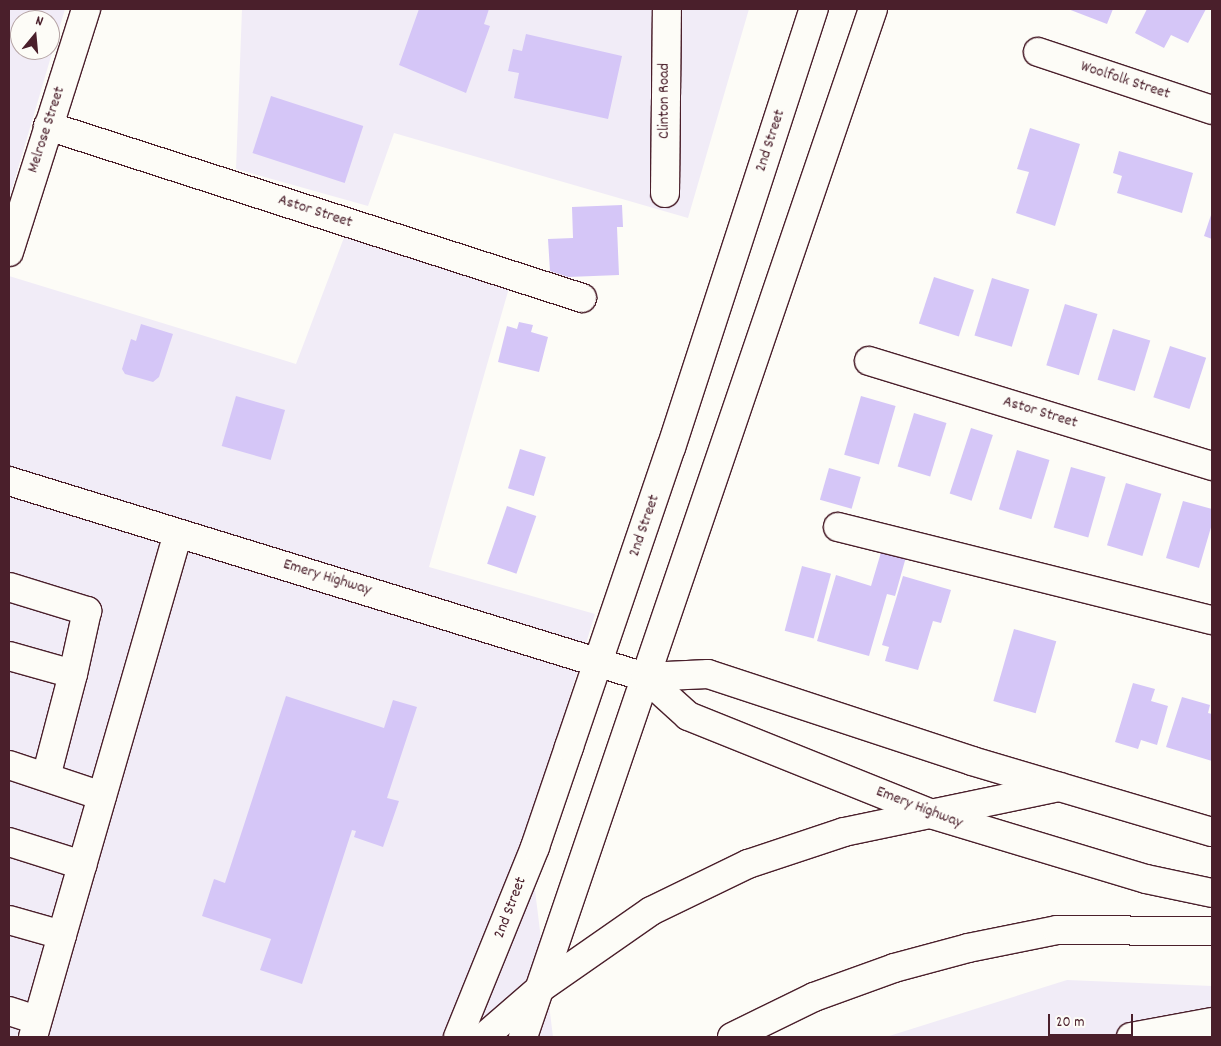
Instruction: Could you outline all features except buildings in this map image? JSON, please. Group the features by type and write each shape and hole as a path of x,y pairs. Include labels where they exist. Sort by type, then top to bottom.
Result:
{"main road":[{"name":"Melrose Street","path":"9,252 86,9"},
{"name":"Clinton Road","path":"665,194 667,9"},
{"name":"2nd Street","path":"458,1037 534,847 598,661 814,9"},
{"path":"523,1037 542,987 645,677 873,9"},
{"name":"Woolfolk Street","path":"1038,52 1212,110"},
{"name":"Astor Street","path":"48,126 582,298"},
{"name":"Astor Street","path":"869,361 1212,466"},
{"name":"Emery Highway","path":"9,481 645,677 708,674 972,761 1063,786 1212,832"},
{"path":"838,527 1212,620"},
{"path":"9,1011 35,1029 178,533"},
{"path":"9,587 87,611 73,674 46,777"},
{"path":"9,656 73,674"},
{"name":"Emery Highway","path":"645,677 688,716 934,815 1146,879 1212,893"},
{"path":"9,765 102,796"},
{"path":"484,1037 542,987 651,912 748,864 844,832 934,815 1063,786"},
{"path":"9,842 82,865"},
{"path":"9,920 62,935"},
{"path":"732,1037 814,997 894,968 968,948 1057,930 1212,931"},
{"path":"1131,1037 1212,1022"}],"shaded area":[{"path":"9,9 65,9 60,26 60,10 10,10 10,60 50,60 9,199"},
{"path":"242,9 749,9 688,218 394,133 368,206 236,169"},
{"path":"345,235 509,288 429,567 595,614 528,833 553,1037 9,1037 9,276 296,364"},
{"path":"1067,980 1212,986 1212,1037 886,1037"}]}
